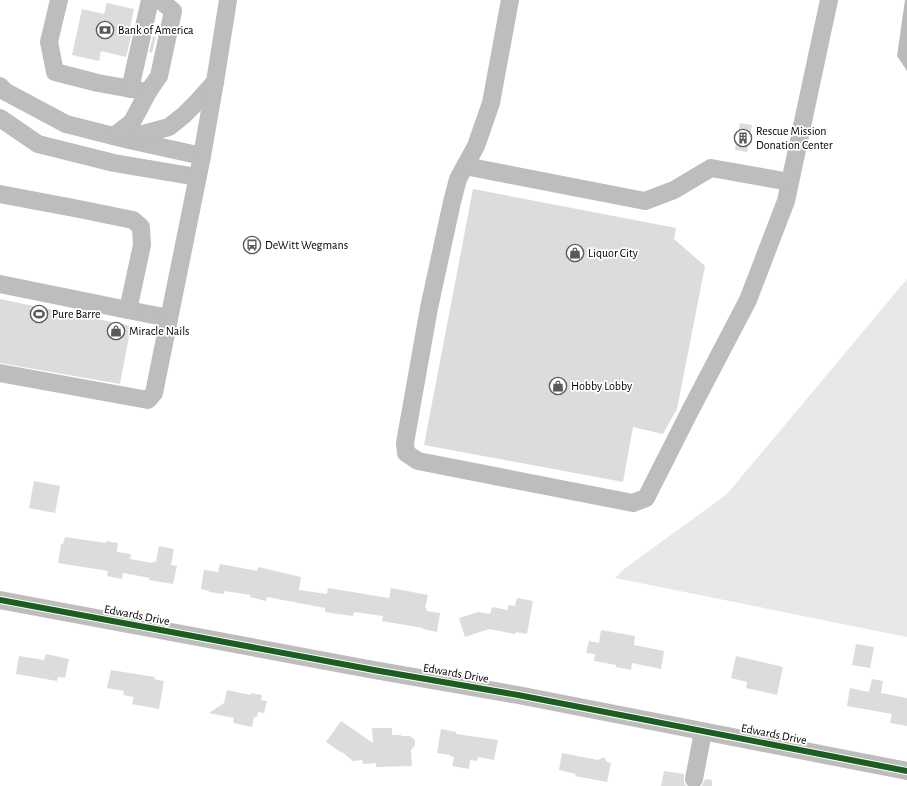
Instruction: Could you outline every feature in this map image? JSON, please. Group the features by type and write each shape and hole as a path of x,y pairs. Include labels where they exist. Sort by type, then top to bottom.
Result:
{"street":[{"path":"59,0 49,42 55,72 98,83 148,92"},
{"path":"130,89 150,0"},
{"path":"114,136 132,122 148,92 159,76 173,11 160,0"},
{"path":"0,373 148,400 154,393 202,156 228,0"},
{"path":"510,0 491,103 476,146 458,179 455,190 431,300 405,443 406,453 418,461 633,503 646,498 748,300 786,201 829,0"},
{"path":"114,136 142,134 169,127 184,115 215,82"},
{"path":"0,86 6,92 66,124 202,156"},
{"path":"0,118 38,144 114,163 197,177"},
{"path":"465,166 645,201 674,190 711,168 790,182"},
{"path":"0,194 133,220 141,227 142,245 128,310"},
{"path":"0,284 169,318"},
{"name":"Edwards Drive","path":"0,600 907,770"},
{"path":"694,779 703,732"}],"shaded area":[{"path":"905,0 907,0 907,71 897,56"},
{"path":"907,279 907,637 615,578 624,569 727,494"}],"building":[{"name":"Bank of America","path":"107,3 134,9 130,28 133,29 126,57 101,51 99,61 72,55 82,9 104,14"},
{"path":"153,36 156,37 152,53 149,52"},
{"name":"Rescue Mission Donation Center","path":"740,123 752,125 747,152 735,150"},
{"name":"Hobby Lobby","path":"473,189 676,228 674,239 705,266 677,409 663,434 633,427 623,482 424,445"},
{"path":"0,299 131,326 120,384 0,363"},
{"path":"34,481 60,486 55,513 29,508"},
{"path":"65,537 106,543 106,541 118,543 117,552 131,554 130,559 153,563 153,561 156,562 159,546 174,549 171,565 177,566 173,584 149,580 150,578 123,573 122,579 107,576 108,571 58,563 61,544 63,544"},
{"path":"220,564 257,571 258,567 301,577 299,590 327,594 328,588 389,598 391,588 428,595 425,608 427,609 426,611 440,613 437,632 382,621 383,616 354,612 353,616 338,614 325,612 325,608 267,597 266,601 250,597 250,595 225,591 224,594 209,592 201,589 204,570 218,572"},
{"path":"517,598 533,601 527,634 516,632 515,634 489,629 465,637 459,618 478,612 490,614 492,607 508,610 508,605 515,606"},
{"path":"601,630 635,636 634,645 664,651 661,669 632,663 631,670 616,667 616,665 594,661 595,654 586,653 589,641 599,643"},
{"path":"856,644 874,647 870,668 852,665"},
{"path":"46,654 69,659 65,678 58,677 57,681 16,674 19,656 44,660"},
{"path":"736,656 783,667 777,695 746,688 747,682 731,678"},
{"path":"111,670 155,677 154,679 164,681 159,709 132,704 134,697 123,695 124,691 107,688"},
{"path":"872,679 883,681 881,693 907,698 907,726 890,723 892,714 847,706 850,688 869,692"},
{"path":"227,690 251,695 251,693 262,695 261,700 267,701 264,713 258,712 257,717 254,717 252,727 233,723 234,718 209,713 224,703"},
{"path":"341,721 373,743 372,728 392,728 392,735 410,736 415,740 415,745 411,750 412,766 376,767 376,763 363,764 362,760 353,761 326,742"},
{"path":"441,729 456,732 456,734 498,740 494,760 478,757 477,761 470,760 469,769 452,766 454,757 437,753"},
{"path":"562,753 598,760 604,757 607,762 611,763 607,782 575,776 576,774 559,770"},
{"path":"664,771 684,774 684,782 686,786 661,786"},
{"path":"705,779 712,780 712,786 702,786"}],"cycle path":[{"path":"0,600 374,670 518,695 907,771"}],"place":[{"name":"Bank of America","path":"105,30"},
{"name":"Rescue Mission Donation Center","path":"743,138"},
{"name":"DeWitt Wegmans","path":"252,245"},
{"name":"Liquor City","path":"575,253"},
{"name":"Pure Barre","path":"39,314"},
{"name":"Miracle Nails","path":"116,331"},
{"name":"Hobby Lobby","path":"558,386"}]}
